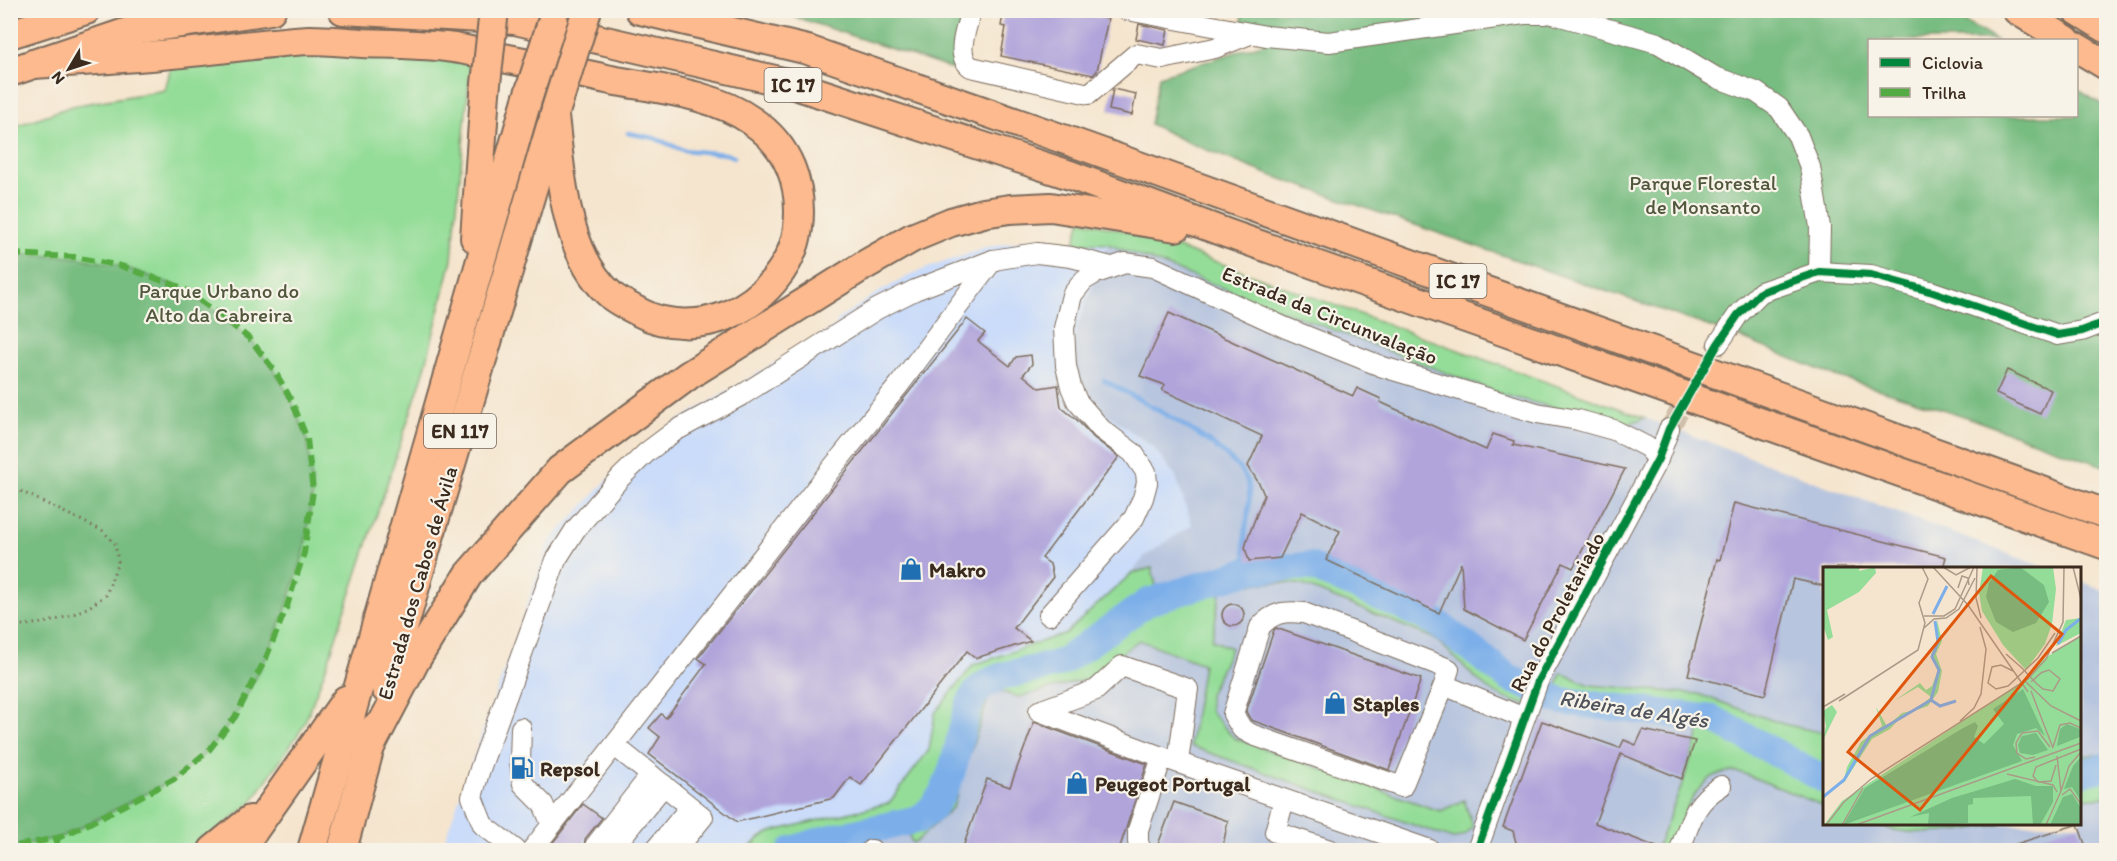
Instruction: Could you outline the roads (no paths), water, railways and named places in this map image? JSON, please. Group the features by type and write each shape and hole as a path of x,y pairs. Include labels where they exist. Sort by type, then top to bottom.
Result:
{"highway":[{"path":"10,34 86,10"},
{"path":"22,68 134,30 271,10"},
{"name":"IC 17","path":"343,10 515,20 792,84 1070,175 1226,233 2106,545"},
{"path":"471,297 485,93 494,10"},
{"name":"EN 117","path":"555,113 587,10"},
{"name":"IC 17","path":"640,10 808,50 1086,147 2106,514"},
{"path":"731,10 808,50"},
{"path":"2017,10 2064,39"},
{"path":"2077,10 2106,28"},
{"name":"EN 117","path":"471,297 527,100 555,13"},
{"path":"22,68 311,40 448,47 694,96 734,110 755,123 773,139 787,158 796,183 800,205 797,232 790,258 769,286 746,307 724,317 698,323 675,323 650,318 613,297 588,266 570,224 561,171 555,113"},
{"path":"2078,47 2106,65"},
{"name":"Estrada dos Cabos de Ávila","path":"342,850 430,532 555,113"},
{"path":"370,747 415,660 468,575 560,470 689,375 863,266 912,238 951,222 983,213 1010,209 1051,207 1086,211 1142,223 1226,233"},
{"name":"Estrada dos Cabos de Ávila","path":"312,850 471,297"},
{"path":"240,850 358,684"},
{"path":"213,850 277,798"}],"street":[{"path":"971,10 962,55 964,63 971,68 1089,94 1136,54 1162,59 1215,48 1251,34"},
{"path":"1127,10 1282,39 1329,42 1542,12 1658,43 1715,77 1756,92 1779,108 1798,136 1810,167 1820,227 1819,272"},
{"path":"516,850 483,825 472,797 480,769 556,560 575,530 621,477 647,452 675,431 742,396 877,309 915,290 993,260 1037,253 1071,257 1111,267"},
{"path":"532,850 899,385 993,260"},
{"name":"Estrada da Circunvalação","path":"1111,267 1125,263 1153,267 1286,328 1383,367 1537,413 1578,420 1614,430 1647,447 1658,459"},
{"path":"1049,615 1134,518 1147,483 1146,472 1133,453 1101,429 1077,401 1066,366 1064,328 1072,295 1084,280 1111,267"},
{"path":"1718,344 1738,315 1761,292 1819,272 1870,275 1912,286 2058,335 2082,331 2106,322"},
{"name":"Rua do Proletariado","path":"1478,850 1538,681 1658,459 1669,429"},
{"path":"1278,612 1304,613 1449,669 1444,684 1402,787 1253,735 1242,729 1233,714 1260,627 1267,618 1278,612"},
{"path":"1141,850 1138,830 1170,760 1188,690 1122,666 1096,690 1039,711 1170,760 1430,850"},
{"path":"1444,684 1526,712"},
{"path":"521,728 520,762 524,784 543,804 552,825"},
{"path":"615,746 703,817 676,850"},
{"path":"600,850 595,846 657,780"},
{"path":"611,850 657,780"},
{"path":"1680,850 1695,810 1707,794 1721,786"},
{"path":"1284,800 1275,832 1330,850"},
{"path":"655,850 690,807"}],"waterway":[{"path":"628,133 654,138 683,150 726,154 734,157"},
{"path":"1104,380 1187,427 1229,458 1243,474 1249,488 1245,548 1250,570"},
{"name":"Ribeira de Algés","path":"792,850 823,840 919,819 930,810 938,800 950,776 970,702 979,690 991,681 1062,662 1148,602 1250,570 1310,566 1434,621 1509,678 1561,701 1713,719 1823,778"},
{"name":"Ribeira de Algés","path":"2081,773 2106,767"}],"tunnel":[{"path":"1669,429 1718,344"}],"place":[{"name":"Makro","path":"911,569"},
{"name":"Staples","path":"1335,703"},
{"name":"Repsol","path":"522,768"},
{"name":"Peugeot Portugal","path":"1077,783"}],"park label":[{"name":"Parque Florestal de Monsanto","path":"1703,194"},
{"name":"Parque Urbano do Alto da Cabreira","path":"219,302"}]}
